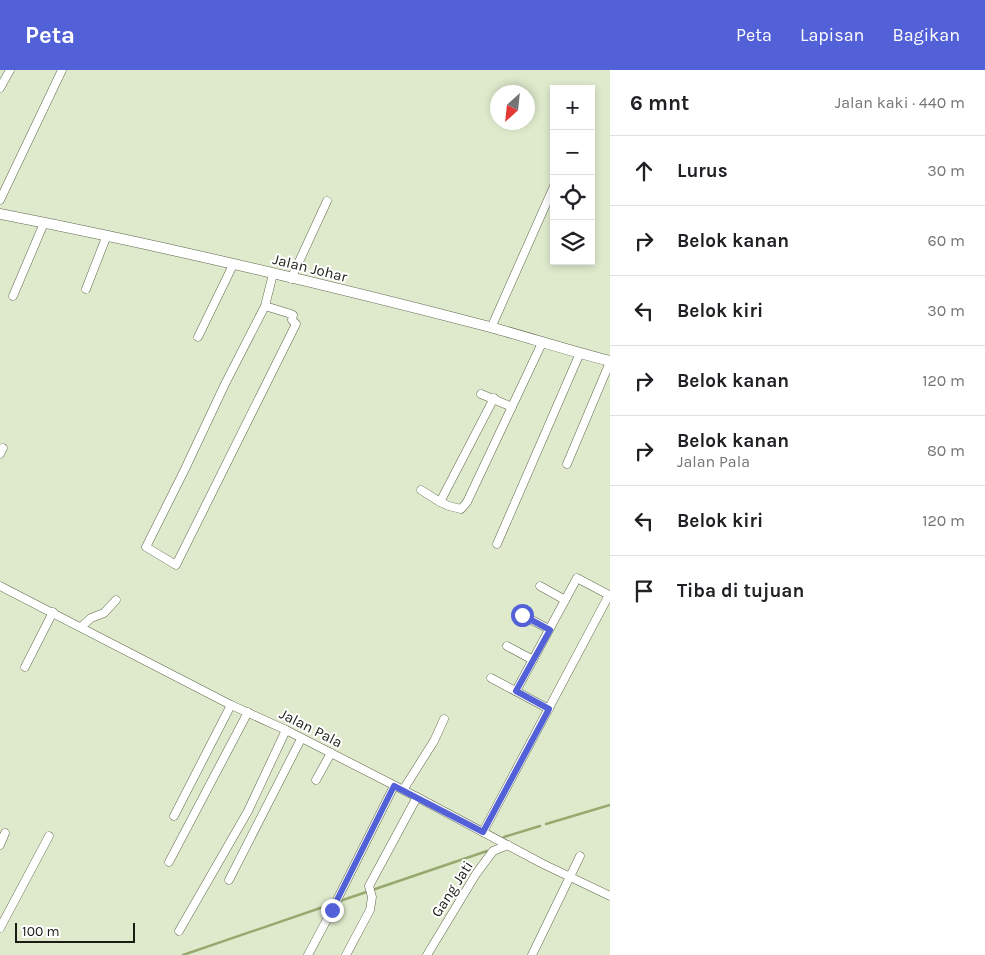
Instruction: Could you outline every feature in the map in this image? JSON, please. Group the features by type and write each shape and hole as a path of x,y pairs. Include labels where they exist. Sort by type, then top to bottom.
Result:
{"street":[{"path":"0,88 10,70"},
{"path":"0,200 62,70"},
{"path":"491,328 550,195"},
{"path":"291,279 327,201"},
{"name":"Jalan Johar","path":"0,214 107,235 273,274 491,328 610,361"},
{"path":"13,296 44,223"},
{"path":"86,289 107,235"},
{"path":"198,337 233,265"},
{"path":"265,306 293,315 292,320 296,324 176,565 146,547 183,468 265,306 273,274"},
{"path":"421,490 440,502 459,509 463,508 468,502 542,343"},
{"path":"497,544 580,353"},
{"path":"567,464 610,361"},
{"path":"481,394 512,407"},
{"path":"440,502 494,398"},
{"path":"483,832 610,595 577,578 516,691"},
{"name":"Jalan Pala","path":"0,586 610,896"},
{"path":"540,586 566,600"},
{"path":"81,627 91,618 104,613 116,600"},
{"path":"25,667 53,612"},
{"path":"522,615 550,630"},
{"path":"507,646 534,660"},
{"path":"492,678 549,709"},
{"path":"174,816 231,704"},
{"path":"169,862 248,712"},
{"path":"403,790 434,741 444,719"},
{"path":"179,932 248,810 286,730"},
{"path":"229,880 301,739"},
{"path":"316,780 331,753"},
{"path":"308,955 394,786"},
{"path":"346,955 370,910 372,897 369,886 417,797"},
{"path":"0,845 5,833"},
{"path":"0,928 49,836"},
{"name":"Gang Jati","path":"426,955 476,874 491,854 508,845"},
{"path":"532,955 580,856"}],"waterway":[{"path":"546,824 610,805"},
{"path":"504,837 540,826"},
{"path":"337,902 487,851"},
{"path":"183,955 332,904"}],"route":[{"path":"332,910 394,786 483,832 549,709 516,691 550,630 522,615"}]}
